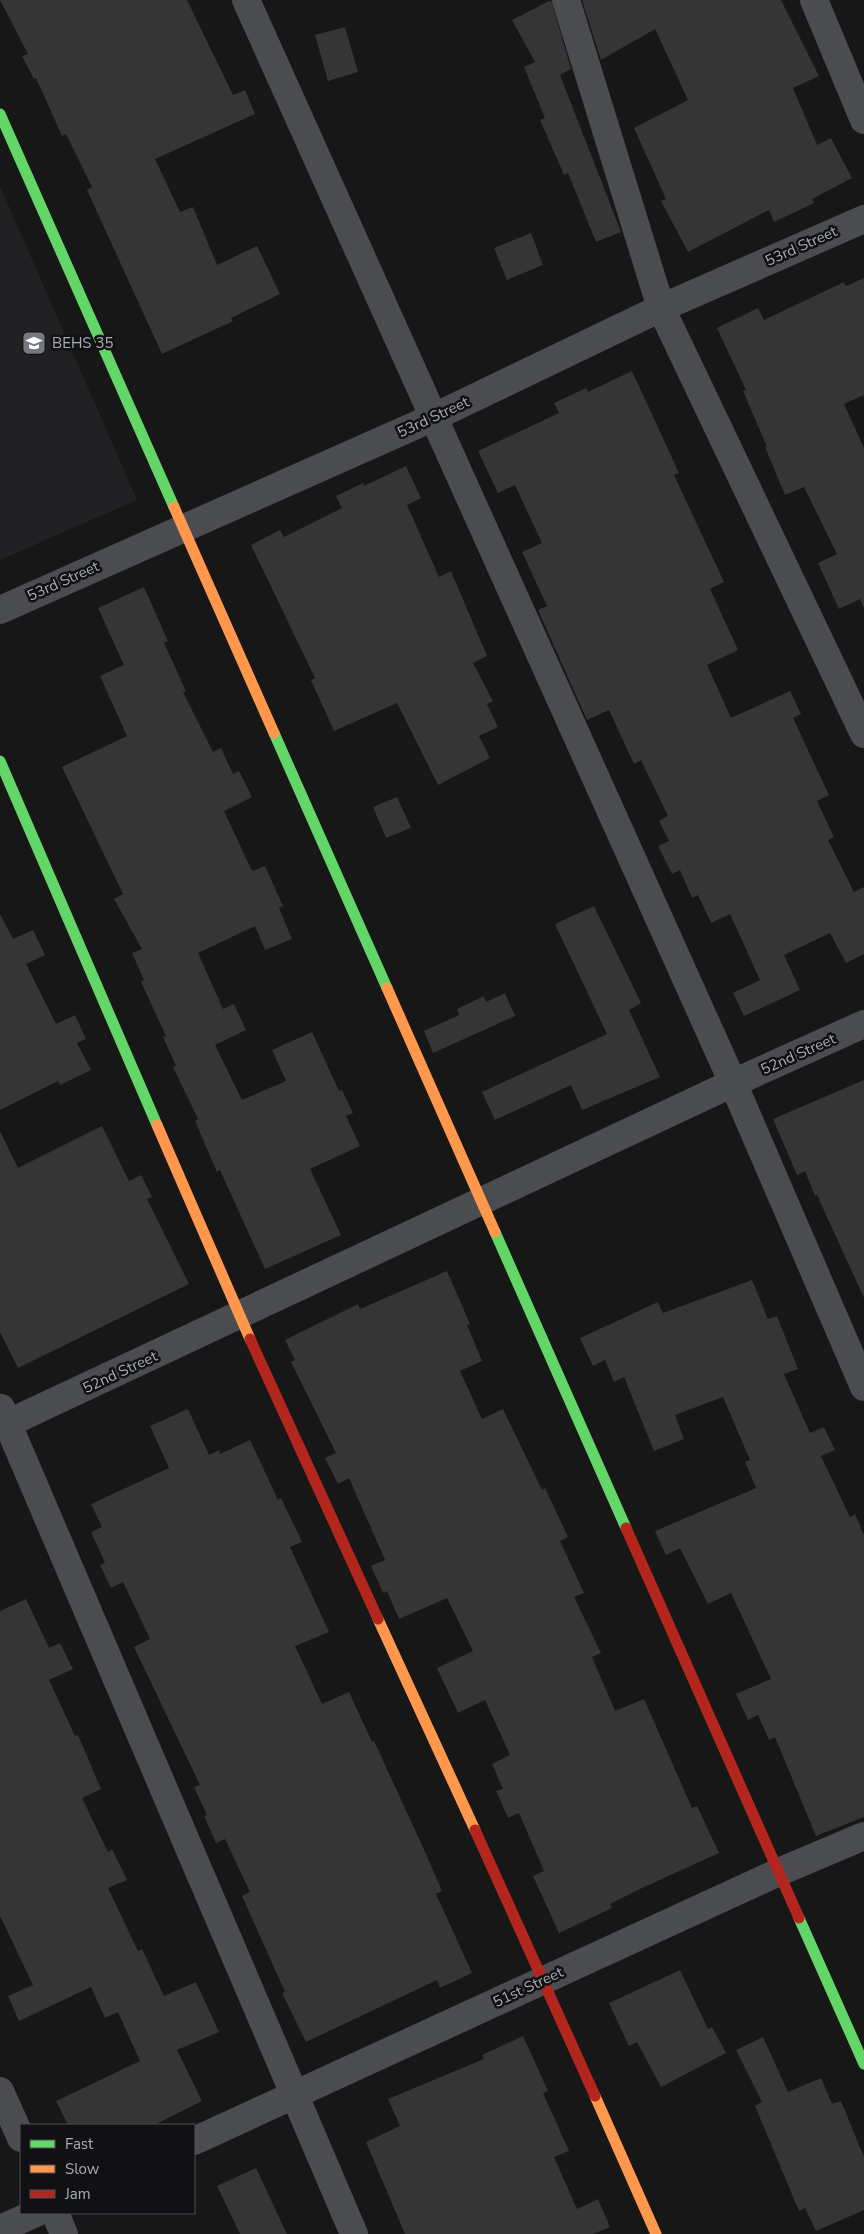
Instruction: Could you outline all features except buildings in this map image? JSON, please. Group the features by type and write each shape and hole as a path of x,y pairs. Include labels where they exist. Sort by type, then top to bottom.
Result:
{"street":[{"path":"246,0 732,1083 864,1388"},
{"path":"566,0 661,308 864,734"},
{"path":"814,0 864,120"},
{"path":"0,114 483,1200 864,2064"},
{"name":"53rd Street","path":"0,610 432,418 661,308 864,219"},
{"path":"0,761 239,1316 544,1980 656,2234"},
{"name":"52nd Street","path":"3,1419 239,1316 732,1083 864,1024"},
{"path":"3,1419 354,2234"},
{"name":"51st Street","path":"195,2140 779,1872 864,1836"},
{"path":"0,2091 20,2136"},
{"path":"0,2229 34,2214"},
{"path":"55,2214 64,2234"}],"shaded area":[{"name":"BEHS 35","path":"0,186 137,500 0,560"}],"traffic: fast":[{"path":"0,114 174,507"},
{"path":"274,733 387,988"},
{"path":"0,761 157,1125"},
{"path":"495,1232 626,1528"},
{"path":"799,1918 864,2064"}],"traffic: slow":[{"path":"174,507 274,733"},
{"path":"387,988 495,1232"},
{"path":"157,1125 250,1339"},
{"path":"378,1619 475,1830"},
{"path":"595,2096 656,2234"}],"traffic: jam":[{"path":"250,1339 378,1619"},
{"path":"626,1528 799,1918"},
{"path":"475,1830 595,2096"}],"place":[{"name":"BEHS 35","path":"34,343"}]}
